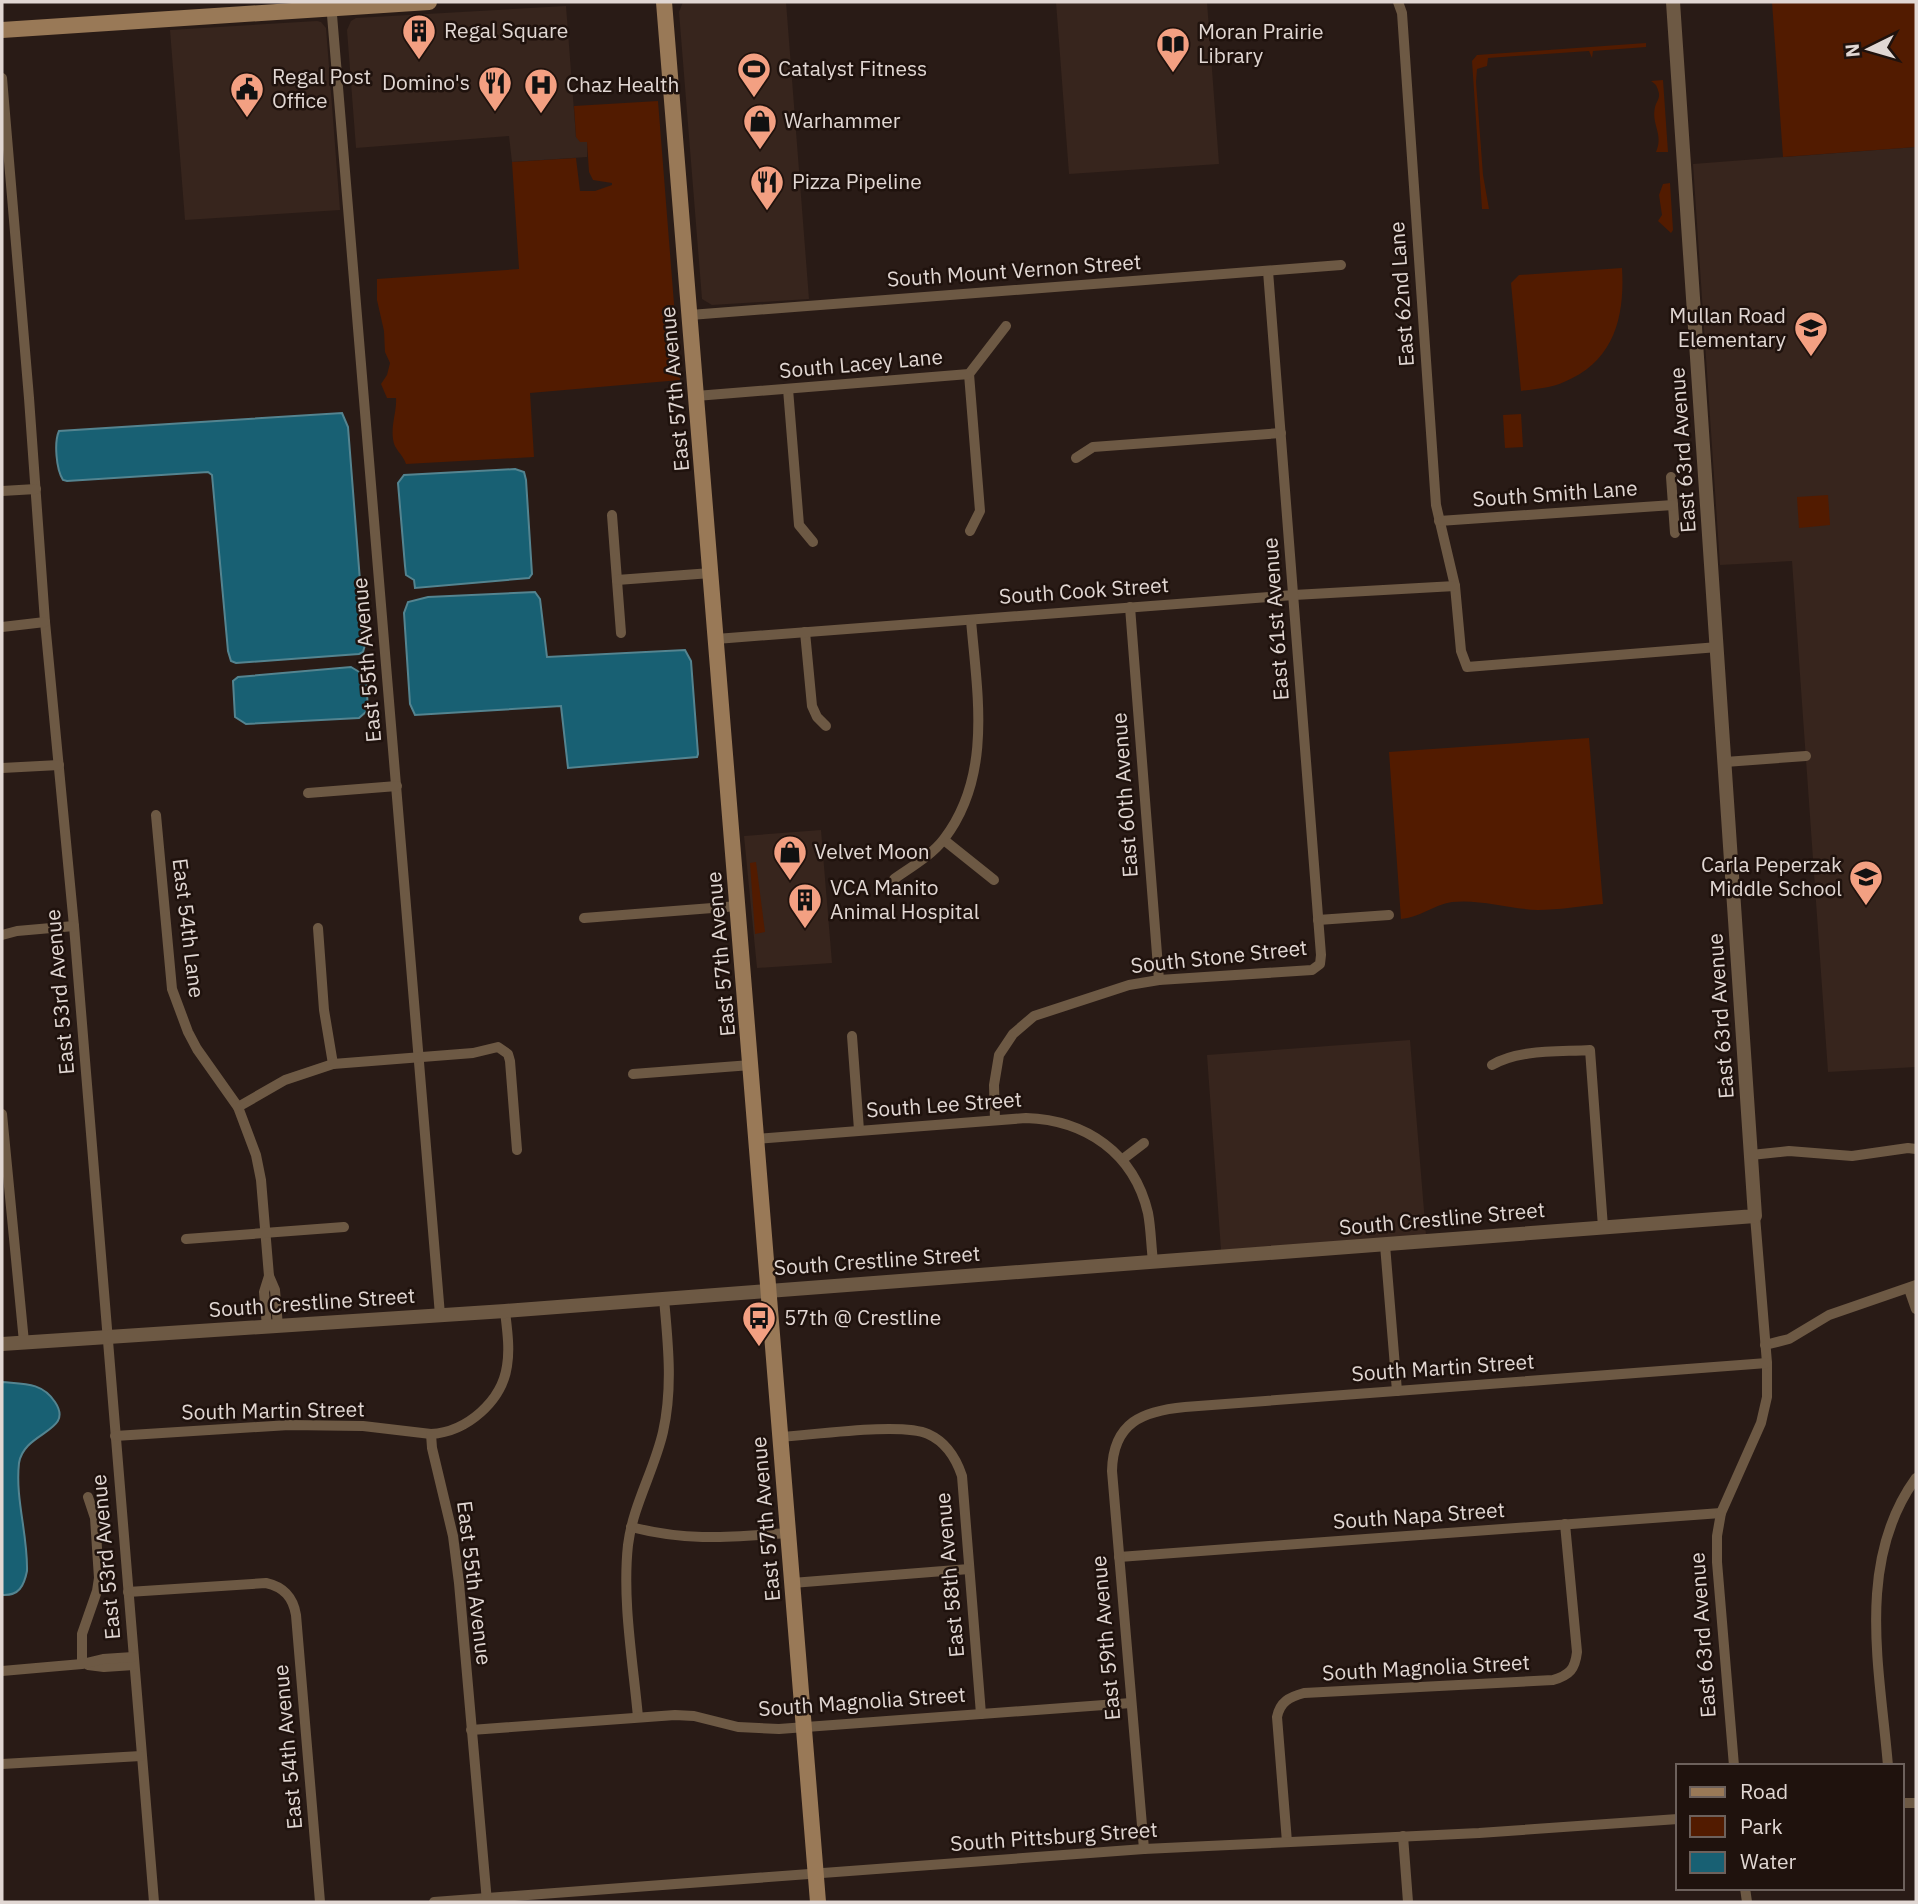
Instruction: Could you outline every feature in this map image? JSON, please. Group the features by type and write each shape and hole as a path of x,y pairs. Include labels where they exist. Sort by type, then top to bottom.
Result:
{"main road":[{"path":"2,30 332,5 429,2"},
{"name":"East 57th Avenue","path":"664,2 818,1902"}],"street":[{"name":"East 62nd Lane","path":"1398,2 1403,8 1439,521 1455,586 1461,651 1467,667 1718,647"},
{"name":"East 63rd Avenue","path":"1673,2 1767,1363 1767,1397 1761,1423 1721,1513 1717,1536 1734,1764"},
{"name":"East 55th Avenue","path":"332,5 440,1315"},
{"name":"East 53rd Avenue","path":"2,78 45,622 74,926 154,1902"},
{"name":"South Mount Vernon Street","path":"690,315 1341,265"},
{"name":"East 61st Avenue","path":"1268,271 1320,964"},
{"name":"South Lacey Lane","path":"696,396 969,374 1006,326"},
{"path":"969,374 980,511 970,531"},
{"path":"788,389 799,525 813,541"},
{"path":"1076,458 1093,447 1280,433"},
{"path":"1671,477 1675,533"},
{"path":"2,491 36,489"},
{"name":"South Smith Lane","path":"1439,521 1673,505"},
{"path":"612,514 621,633"},
{"path":"617,580 711,573"},
{"name":"South Cook Street","path":"716,639 1294,595 1455,586"},
{"name":"East 60th Avenue","path":"1130,607 1159,980"},
{"path":"894,879 944,840 964,804 974,773 978,755 978,701 971,620"},
{"path":"2,626 45,622"},
{"path":"805,632 812,706 817,717 826,726"},
{"path":"1725,762 1806,756"},
{"path":"2,768 60,765"},
{"path":"308,793 397,786"},
{"name":"East 54th Lane","path":"156,814 172,989 197,1049 238,1107 256,1155 269,1276 264,1292 273,1327"},
{"path":"944,840 994,880"},
{"path":"584,918 738,906"},
{"path":"1318,920 1389,915"},
{"path":"2,935 17,931 74,926"},
{"path":"318,928 324,1010 333,1064"},
{"name":"South Stone Street","path":"995,1120 994,1086 999,1055 1013,1034 1034,1016 1129,985 1159,980 1312,970 1320,964"},
{"path":"852,1036 859,1130"},
{"path":"238,1107 285,1080 333,1064 472,1053 491,1048 505,1049 510,1061 517,1150"},
{"path":"1492,1065 1514,1056 1590,1050 1603,1227"},
{"path":"633,1074 751,1065"},
{"path":"2,1114 24,1342"},
{"name":"South Lee Street","path":"757,1139 995,1120 1039,1119 1064,1123 1090,1134 1123,1160 1135,1178 1148,1214 1153,1261"},
{"path":"1123,1160 1144,1143"},
{"path":"1751,1155 1788,1151 1852,1156 1916,1149"},
{"name":"South Crestline Street","path":"2,1344 505,1311 1755,1216"},
{"path":"186,1239 344,1227"},
{"path":"1385,1245 1397,1391"},
{"path":"1765,1345 1789,1339 1829,1315 1913,1287 1916,1310"},
{"path":"638,1717 627,1592 627,1556 639,1497 666,1419 669,1360 664,1299"},
{"path":"431,1434 444,1433 470,1421 499,1391 507,1366 505,1311"},
{"name":"South Martin Street","path":"1127,1427 1147,1413 1158,1410 1767,1363"},
{"name":"South Martin Street","path":"115,1436 289,1425 363,1426 431,1434"},
{"name":"East 59th Avenue","path":"1127,1427 1119,1438 1112,1459 1143,1849"},
{"name":"East 58th Avenue","path":"780,1437 902,1428 918,1430 940,1441 954,1458 962,1476 981,1713"},
{"name":"East 55th Avenue","path":"431,1434 456,1557 487,1900"},
{"path":"1888,1764 1876,1628 1876,1583 1887,1534 1906,1492 1916,1478"},
{"path":"82,1664 82,1634 99,1578 95,1518 88,1497"},
{"name":"South Napa Street","path":"1119,1557 1721,1513"},
{"name":"South Magnolia Street","path":"1287,1842 1277,1717 1283,1702 1289,1698 1304,1693 1553,1680 1571,1672 1576,1664 1577,1652 1565,1524"},
{"path":"631,1527 695,1538 788,1532"},
{"path":"792,1583 969,1569"},
{"name":"East 54th Avenue","path":"128,1592 256,1582 273,1584 285,1591 292,1600 296,1615 320,1902"},
{"path":"2,1671 82,1664 103,1659 133,1661"},
{"name":"South Magnolia Street","path":"471,1730 638,1717 686,1716 738,1727 763,1729 1131,1703"},
{"path":"2,1764 141,1756"},
{"name":"South Pittsburg Street","path":"434,1902 1143,1849 1676,1819"},
{"path":"1403,1836 1408,1902"}],"shaded area":[{"path":"683,2 786,2 809,299 712,305 702,299 679,12"},
{"path":"1056,2 1207,2 1219,164 1069,174"},
{"path":"566,6 576,137 587,142 587,157 512,162 509,136 356,148 347,30 351,21 356,18"},
{"path":"317,21 326,28 340,210 185,220 170,30"},
{"name":"Mullan Road Elementary","path":"1916,147 1916,1067 1828,1072 1792,561 1720,565 1693,164"},
{"path":"821,830 832,963 757,968 744,836"},
{"path":"1410,1040 1426,1235 1221,1250 1207,1055"}],"green space":[{"path":"1772,2 1916,2 1916,147 1783,157"},
{"path":"1646,43 1646,47 1593,51 1592,58 1589,51 1488,58 1487,66 1477,69 1483,175 1489,209 1482,209 1472,61 1477,55"},
{"path":"1663,80 1668,152 1656,152 1659,140 1654,113 1659,95 1651,81"},
{"path":"658,101 680,380 530,393 534,457 406,464 393,439 396,398 387,398 381,384 390,363 385,352 384,331 377,300 377,279 519,269 512,162 576,158 580,191 595,191 612,185 593,180 589,172 587,142 580,142 576,137 574,106"},
{"path":"1670,183 1671,233 1658,221 1662,215 1659,195 1663,184"},
{"path":"1622,268 1618,320 1613,336 1595,363 1564,382 1521,391 1511,283 1519,275"},
{"path":"1521,414 1523,447 1505,448 1503,415"},
{"path":"1828,495 1830,525 1799,528 1797,497"},
{"path":"1589,738 1603,904 1538,910 1452,902 1401,919 1389,752"},
{"path":"756,862 765,932 755,934 750,863"}],"water":[{"path":"342,413 348,427 365,645 363,652 359,654 236,663 231,661 212,475 208,472 67,481 63,480 57,463 59,431"},
{"path":"515,469 524,472 526,480 532,574 529,578 415,588 414,580 406,575 405,566 398,483 404,475"},
{"path":"535,592 540,599 547,657 685,650 691,661 697,757 568,768 561,706 415,715 410,704 404,613 408,602 428,597"},
{"path":"351,667 366,676 368,710 359,718 246,724 235,717 233,681 238,677"},
{"path":"2,1382 38,1387 50,1395 59,1412 59,1420 30,1444 19,1463 27,1571 20,1589 8,1595 2,1595"}],"place":[{"name":"Regal Square","path":"419,61"},
{"name":"Moran Prairie Library","path":"1173,74"},
{"name":"Catalyst Fitness","path":"754,99"},
{"name":"Domino's","path":"495,113"},
{"name":"Chaz Health","path":"541,115"},
{"name":"Regal Post Office","path":"247,119"},
{"name":"Warhammer","path":"760,151"},
{"name":"Pizza Pipeline","path":"767,212"},
{"name":"Mullan Road Elementary","path":"1811,358"},
{"name":"Velvet Moon","path":"790,882"},
{"name":"Carla Peperzak Middle School","path":"1866,907"},
{"name":"VCA Manito Animal Hospital","path":"805,930"},
{"name":"57th @ Crestline","path":"759,1348"}]}
